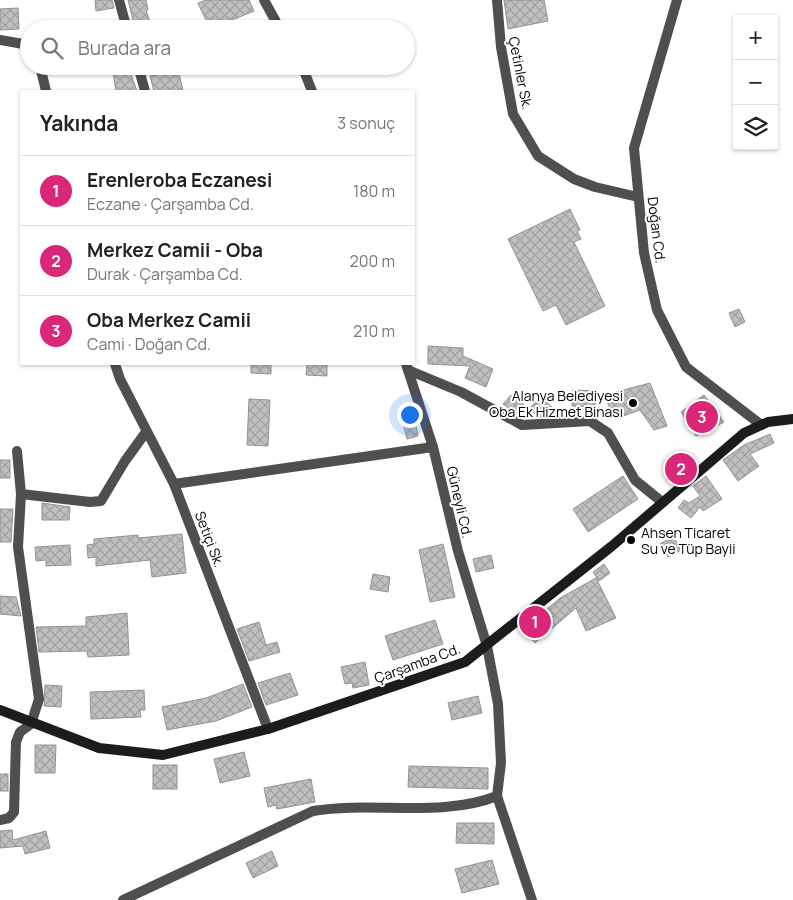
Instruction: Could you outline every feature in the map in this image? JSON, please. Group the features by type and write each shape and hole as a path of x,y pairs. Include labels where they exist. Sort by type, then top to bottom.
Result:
{"street":[{"path":"119,0 125,20"},
{"path":"264,0 275,20"},
{"name":"Çetinler Sk.","path":"497,0 501,47 513,114 538,156 574,179 595,187 638,197"},
{"name":"Doğan Cd.","path":"677,0 634,148 644,253 657,310 686,367 760,424"},
{"path":"0,40 20,43"},
{"path":"42,75 46,90"},
{"path":"141,75 145,90"},
{"path":"306,75 312,90"},
{"name":"Setiçi Sk.","path":"115,365 120,379 146,432 174,484 268,729"},
{"path":"409,368 461,392 522,425 590,421 608,433 635,480 662,502"},
{"name":"Güneyli Cd.","path":"409,368 433,447 458,551 487,646 498,704 501,764 497,796"},
{"name":"Çarşamba Cd.","path":"0,710 31,724 100,748 163,755 268,729 465,662 612,546 744,433 760,424 793,419"},
{"path":"21,494 90,502 101,501 125,461 146,432"},
{"path":"174,484 433,447"},
{"path":"0,820 9,818 14,812 16,742 20,732 31,724 39,699 18,547 21,494 17,450"},
{"path":"122,900 313,811 339,807 446,806 481,802 497,796 532,900"}],"building":[{"path":"95,0 112,0 114,8 96,11"},
{"path":"128,0 146,0 148,10 146,10 149,20 133,20"},
{"path":"206,0 249,0 254,11 232,20 206,20 198,3"},
{"path":"504,0 544,0 548,21 508,29"},
{"path":"18,8 19,29 0,30 0,9"},
{"path":"113,75 131,75 137,90 116,90"},
{"path":"179,75 183,90 154,90 150,76"},
{"path":"570,209 580,230 577,231 581,239 574,242 605,306 566,325 556,305 543,311 508,239"},
{"path":"739,309 745,322 735,327 729,313"},
{"path":"428,346 463,348 463,356 493,369 486,387 465,378 470,366 428,364"},
{"path":"251,365 271,365 271,374 251,373"},
{"path":"307,365 327,365 327,376 306,375"},
{"name":"Alanya Belediyesi Oba Ek Hizmet Binası","path":"650,383 667,426 654,430 640,410 615,419 604,395"},
{"path":"573,390 596,391 595,407 572,406"},
{"path":"511,395 527,407 520,416 503,404"},
{"path":"704,395 724,422 696,436 681,412"},
{"path":"540,397 552,407 543,417 539,417 529,409"},
{"path":"249,399 270,400 268,446 247,445"},
{"path":"414,416 418,436 407,439 402,419"},
{"path":"770,434 774,443 750,454 759,466 738,481 723,460 744,445"},
{"path":"0,460 10,460 10,478 0,478"},
{"path":"623,476 638,499 588,532 573,509"},
{"path":"706,476 722,499 703,511 700,507 691,518 678,508 684,500 689,503 700,496 693,486"},
{"path":"42,503 70,507 69,520 42,520"},
{"path":"0,509 13,509 11,542 0,542"},
{"path":"182,534 186,573 152,577 150,560 96,566 96,557 88,558 87,545 94,544 94,539"},
{"path":"673,536 681,550 668,557 660,544"},
{"path":"443,544 455,597 430,602 419,550"},
{"path":"70,545 71,565 46,566 46,560 36,561 35,547"},
{"path":"491,555 494,568 476,572 473,559"},
{"path":"604,564 610,573 599,581 593,572"},
{"path":"373,574 390,577 388,592 370,589"},
{"path":"596,578 616,618 586,631 576,608 535,643 523,629 560,598"},
{"path":"0,596 16,597 21,616 0,614"},
{"path":"127,613 129,655 88,657 87,651 39,652 36,627 86,626 86,617"},
{"path":"435,620 443,644 393,660 385,636"},
{"path":"259,622 266,645 277,642 280,652 249,661 237,629"},
{"path":"365,662 369,685 353,688 352,683 345,684 341,667"},
{"path":"290,673 298,695 266,705 258,683"},
{"path":"243,684 252,707 216,721 167,730 162,707 206,698"},
{"path":"45,685 62,686 61,707 44,706"},
{"path":"144,690 145,710 140,710 141,717 91,719 90,692"},
{"path":"478,696 482,713 452,720 448,703"},
{"path":"35,745 56,745 55,773 35,773"},
{"path":"244,752 250,776 220,783 214,759"},
{"path":"153,765 177,765 177,789 153,789"},
{"path":"409,766 488,768 488,789 408,787"},
{"path":"0,774 8,774 8,791 0,791"},
{"path":"311,779 315,802 277,809 276,805 268,807 264,788"},
{"path":"457,823 494,823 494,844 456,843"},
{"path":"12,830 13,840 46,831 50,848 25,854 23,846 0,848 0,831"},
{"path":"272,851 278,866 253,878 246,863"},
{"path":"492,860 499,884 462,893 455,869"}],"place":[{"name":"Alanya Belediyesi Oba Ek Hizmet Binası","path":"633,403"},
{"name":"Oba Merkez Camii","path":"702,417"},
{"name":"Merkez Camii - Oba","path":"681,469"},
{"name":"Ahsen Ticaret Su ve Tüp Bayii","path":"631,540"},
{"name":"Erenleroba Eczanesi","path":"535,622"}]}
